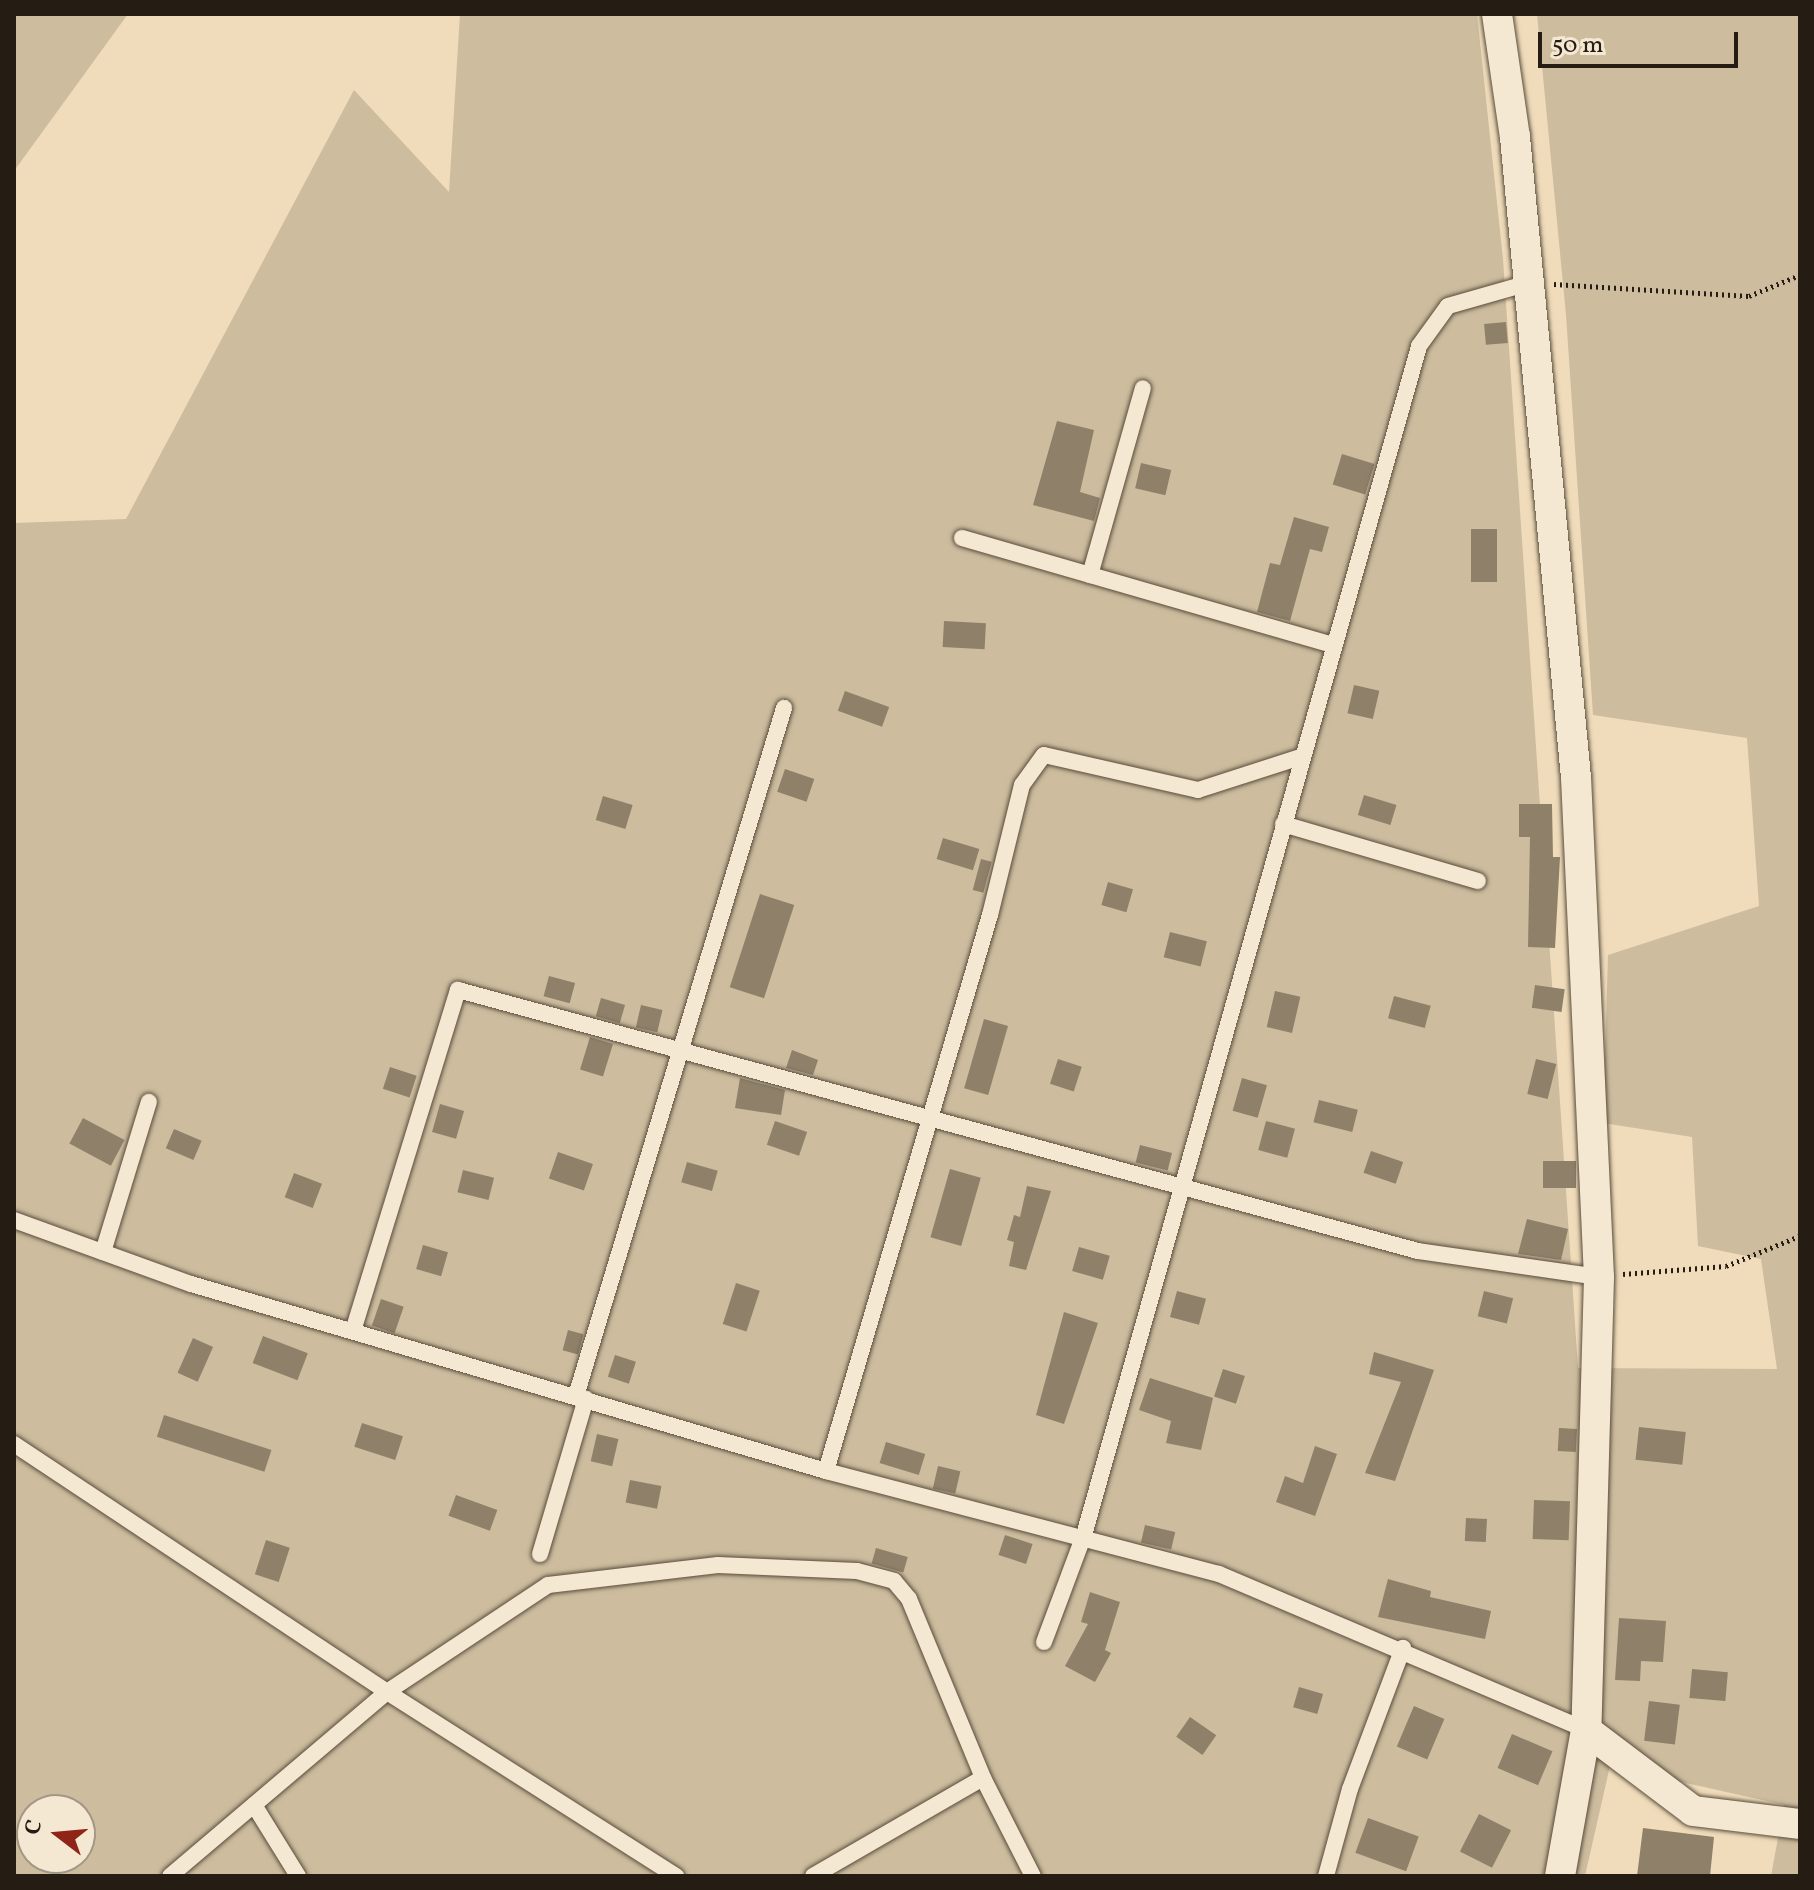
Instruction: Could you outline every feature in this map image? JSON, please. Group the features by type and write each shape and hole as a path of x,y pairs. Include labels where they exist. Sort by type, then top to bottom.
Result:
{"street":[{"path":"1497,14 1529,283 1576,777 1599,1277 1586,1730 1560,1876"},
{"path":"1586,1730 1693,1811 1800,1824"}],"lane":[{"path":"1044,1642 1084,1535 1419,346 1448,306 1529,283"},
{"path":"1090,575 1143,388"},
{"path":"962,538 1333,645"},
{"path":"540,1554 581,1398 784,708"},
{"path":"826,1471 930,1121 1022,785 1044,755 1198,790 1301,757"},
{"path":"1283,824 1478,881"},
{"path":"353,1331 458,990 1181,1190 1418,1251 1599,1277"},
{"path":"103,1252 149,1102"},
{"path":"14,1220 191,1284 826,1471 1084,1535 1219,1574 1403,1648 1586,1730"},
{"path":"14,1444 387,1692 676,1876"},
{"path":"170,1876 387,1692 548,1585 718,1565 857,1571 894,1581 909,1599 983,1778 1033,1876"},
{"path":"1326,1876 1350,1789 1403,1648"},
{"path":"813,1876 983,1778"},
{"path":"254,1805 298,1876"}],"path":[{"path":"1529,283 1749,296 1800,275"},
{"path":"1599,1277 1726,1266 1800,1236"}],"shaded area":[{"path":"14,14 128,14 14,171"},
{"path":"460,14 1477,14 1503,259 1578,1368 1777,1369 1761,1259 1698,1246 1692,1137 1603,1123 1608,955 1759,906 1747,738 1593,715 1566,315 1537,14 1800,14 1800,1876 1771,1876 1784,1805 1610,1766 1585,1876 14,1876 14,523 126,519 354,90 449,192"}],"building":[{"path":"1506,322 1508,343 1486,345 1484,324"},
{"path":"1057,421 1094,430 1080,492 1100,498 1094,521 1033,505"},
{"path":"1342,454 1375,464 1365,495 1333,485"},
{"path":"1141,463 1171,470 1165,495 1135,488"},
{"path":"1294,517 1329,527 1322,552 1310,549 1290,621 1257,612 1270,563 1280,565"},
{"path":"1471,529 1497,529 1497,582 1471,582"},
{"path":"944,621 986,623 985,649 943,647"},
{"path":"1354,685 1379,691 1373,719 1347,713"},
{"path":"845,691 889,707 882,727 838,711"},
{"path":"785,769 814,779 806,802 777,792"},
{"path":"1364,795 1397,805 1390,825 1358,815"},
{"path":"603,796 633,805 625,829 596,820"},
{"path":"1519,804 1552,804 1553,857 1560,857 1555,948 1528,947 1530,837 1519,837"},
{"path":"943,838 979,849 973,870 937,859"},
{"path":"981,859 992,862 983,893 973,890"},
{"path":"1108,882 1133,889 1126,912 1101,905"},
{"path":"760,894 794,905 764,998 730,987"},
{"path":"1170,932 1207,941 1201,966 1164,957"},
{"path":"549,976 575,983 570,1003 544,996"},
{"path":"1535,985 1565,989 1562,1012 1532,1008"},
{"path":"1275,991 1300,997 1292,1033 1267,1027"},
{"path":"1394,996 1431,1006 1425,1028 1388,1018"},
{"path":"601,998 625,1005 620,1023 596,1016"},
{"path":"641,1005 662,1010 657,1032 636,1027"},
{"path":"984,1019 1008,1026 988,1095 964,1088"},
{"path":"590,1037 613,1044 603,1077 580,1070"},
{"path":"792,1050 818,1060 813,1075 786,1068"},
{"path":"1058,1059 1082,1067 1074,1091 1050,1084"},
{"path":"1536,1059 1556,1064 1548,1099 1527,1094"},
{"path":"390,1067 417,1076 410,1098 383,1089"},
{"path":"740,1078 785,1090 781,1115 735,1108"},
{"path":"1242,1078 1267,1085 1258,1118 1233,1111"},
{"path":"1319,1100 1358,1110 1352,1132 1313,1122"},
{"path":"440,1104 464,1111 456,1139 432,1132"},
{"path":"83,1118 124,1140 111,1166 69,1144"},
{"path":"775,1121 807,1132 799,1156 767,1145"},
{"path":"1266,1121 1295,1129 1287,1158 1258,1150"},
{"path":"174,1129 202,1141 193,1160 166,1148"},
{"path":"1140,1145 1172,1153 1168,1170 1136,1162"},
{"path":"1371,1151 1403,1162 1396,1184 1364,1173"},
{"path":"558,1152 593,1164 584,1191 549,1178"},
{"path":"1543,1161 1576,1161 1576,1188 1543,1188"},
{"path":"687,1162 718,1171 712,1191 681,1182"},
{"path":"950,1169 981,1178 961,1246 930,1237"},
{"path":"463,1170 494,1178 488,1200 457,1192"},
{"path":"294,1173 322,1184 313,1208 285,1197"},
{"path":"1027,1186 1051,1191 1026,1270 1009,1266 1014,1242 1007,1240 1014,1215 1020,1217"},
{"path":"1527,1219 1568,1229 1561,1260 1518,1254"},
{"path":"423,1245 448,1252 441,1276 416,1269"},
{"path":"1079,1247 1110,1256 1103,1280 1072,1271"},
{"path":"736,1283 760,1291 746,1332 723,1324"},
{"path":"1177,1291 1206,1299 1199,1325 1170,1317"},
{"path":"1484,1291 1513,1298 1507,1323 1478,1316"},
{"path":"381,1299 404,1307 395,1333 372,1325"},
{"path":"1064,1312 1098,1323 1064,1424 1036,1415"},
{"path":"568,1330 583,1334 578,1354 563,1350"},
{"path":"263,1336 308,1353 297,1380 253,1363"},
{"path":"193,1338 213,1347 198,1382 178,1373"},
{"path":"1374,1352 1434,1370 1395,1481 1365,1473 1401,1382 1369,1374"},
{"path":"615,1355 636,1362 629,1384 608,1377"},
{"path":"1223,1369 1245,1376 1236,1404 1214,1397"},
{"path":"1150,1378 1213,1398 1201,1450 1166,1443 1171,1421 1139,1410"},
{"path":"164,1415 271,1450 264,1472 157,1437"},
{"path":"362,1423 403,1436 395,1460 354,1447"},
{"path":"1639,1427 1686,1432 1682,1465 1636,1460"},
{"path":"1559,1428 1577,1429 1576,1452 1558,1451"},
{"path":"597,1434 618,1439 612,1466 591,1461"},
{"path":"886,1442 925,1454 919,1475 880,1463"},
{"path":"1315,1446 1337,1454 1315,1516 1276,1502 1285,1476 1303,1483"},
{"path":"938,1466 960,1471 955,1494 933,1488"},
{"path":"630,1480 661,1486 657,1509 626,1503"},
{"path":"456,1495 497,1510 490,1531 448,1516"},
{"path":"1534,1500 1570,1501 1569,1540 1533,1539"},
{"path":"1466,1518 1487,1519 1486,1542 1465,1541"},
{"path":"1145,1525 1175,1532 1171,1550 1141,1543"},
{"path":"1005,1535 1033,1544 1026,1564 999,1555"},
{"path":"266,1540 290,1548 279,1582 255,1574"},
{"path":"876,1548 908,1557 903,1572 872,1563"},
{"path":"1388,1579 1431,1591 1430,1597 1491,1611 1485,1639 1378,1617"},
{"path":"1090,1592 1120,1602 1105,1650 1111,1653 1095,1682 1065,1666 1088,1624 1081,1622"},
{"path":"1619,1618 1666,1621 1663,1662 1641,1661 1640,1681 1615,1680"},
{"path":"1692,1669 1728,1672 1725,1701 1689,1698"},
{"path":"1299,1687 1323,1694 1317,1714 1293,1707"},
{"path":"1649,1701 1680,1705 1675,1744 1644,1741"},
{"path":"1414,1706 1444,1719 1427,1759 1397,1747"},
{"path":"1190,1717 1216,1735 1202,1755 1176,1737"},
{"path":"1512,1734 1553,1751 1538,1785 1498,1768"},
{"path":"1479,1814 1511,1830 1492,1868 1460,1851"},
{"path":"1368,1818 1419,1836 1406,1871 1355,1853"},
{"path":"1643,1828 1714,1837 1710,1876 1637,1876"}]}
